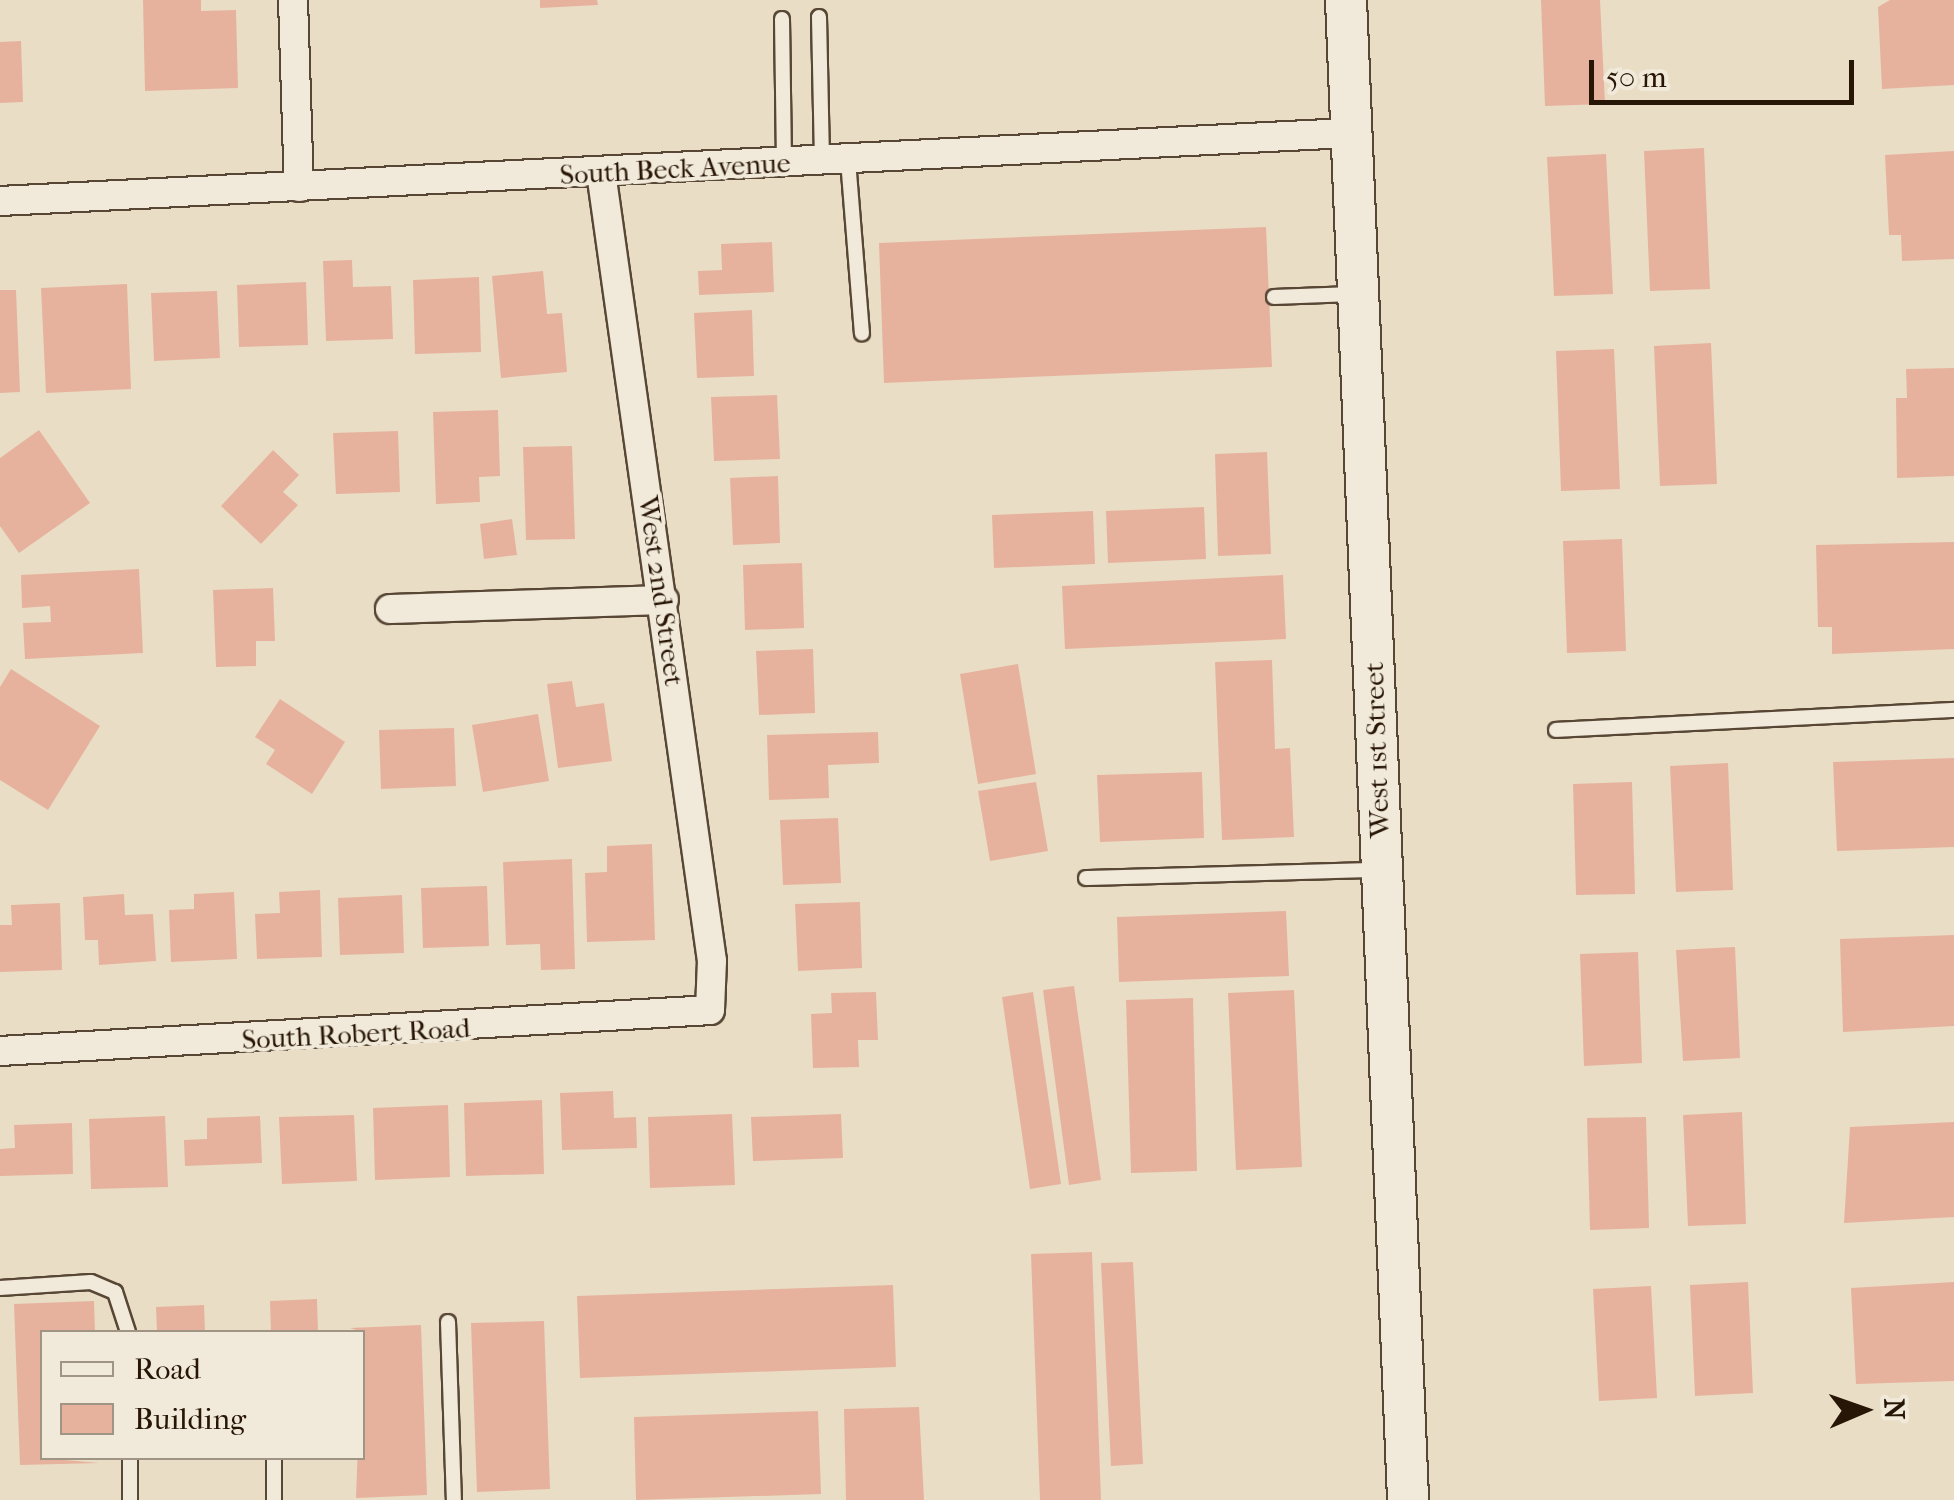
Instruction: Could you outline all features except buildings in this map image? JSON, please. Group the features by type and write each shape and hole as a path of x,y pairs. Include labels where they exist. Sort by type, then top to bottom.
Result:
{"street":[{"path":"293,0 300,186"},
{"name":"West 1st Street","path":"1346,0 1408,1500"},
{"name":"South Beck Avenue","path":"0,200 1349,133"},
{"name":"West 2nd Street","path":"601,172 712,961 710,1010"},
{"path":"390,610 664,600"},
{"name":"South Robert Road","path":"0,1051 710,1010"}],"lane":[{"path":"819,17 862,334"},
{"path":"782,19 784,163"},
{"path":"1274,297 1358,293"},
{"path":"1556,730 1954,710"},
{"path":"1086,878 1382,870"},
{"path":"0,1288 91,1282 115,1292 127,1330"},
{"path":"448,1322 454,1500"},
{"path":"130,1460 130,1500"},
{"path":"274,1460 274,1500"}]}
